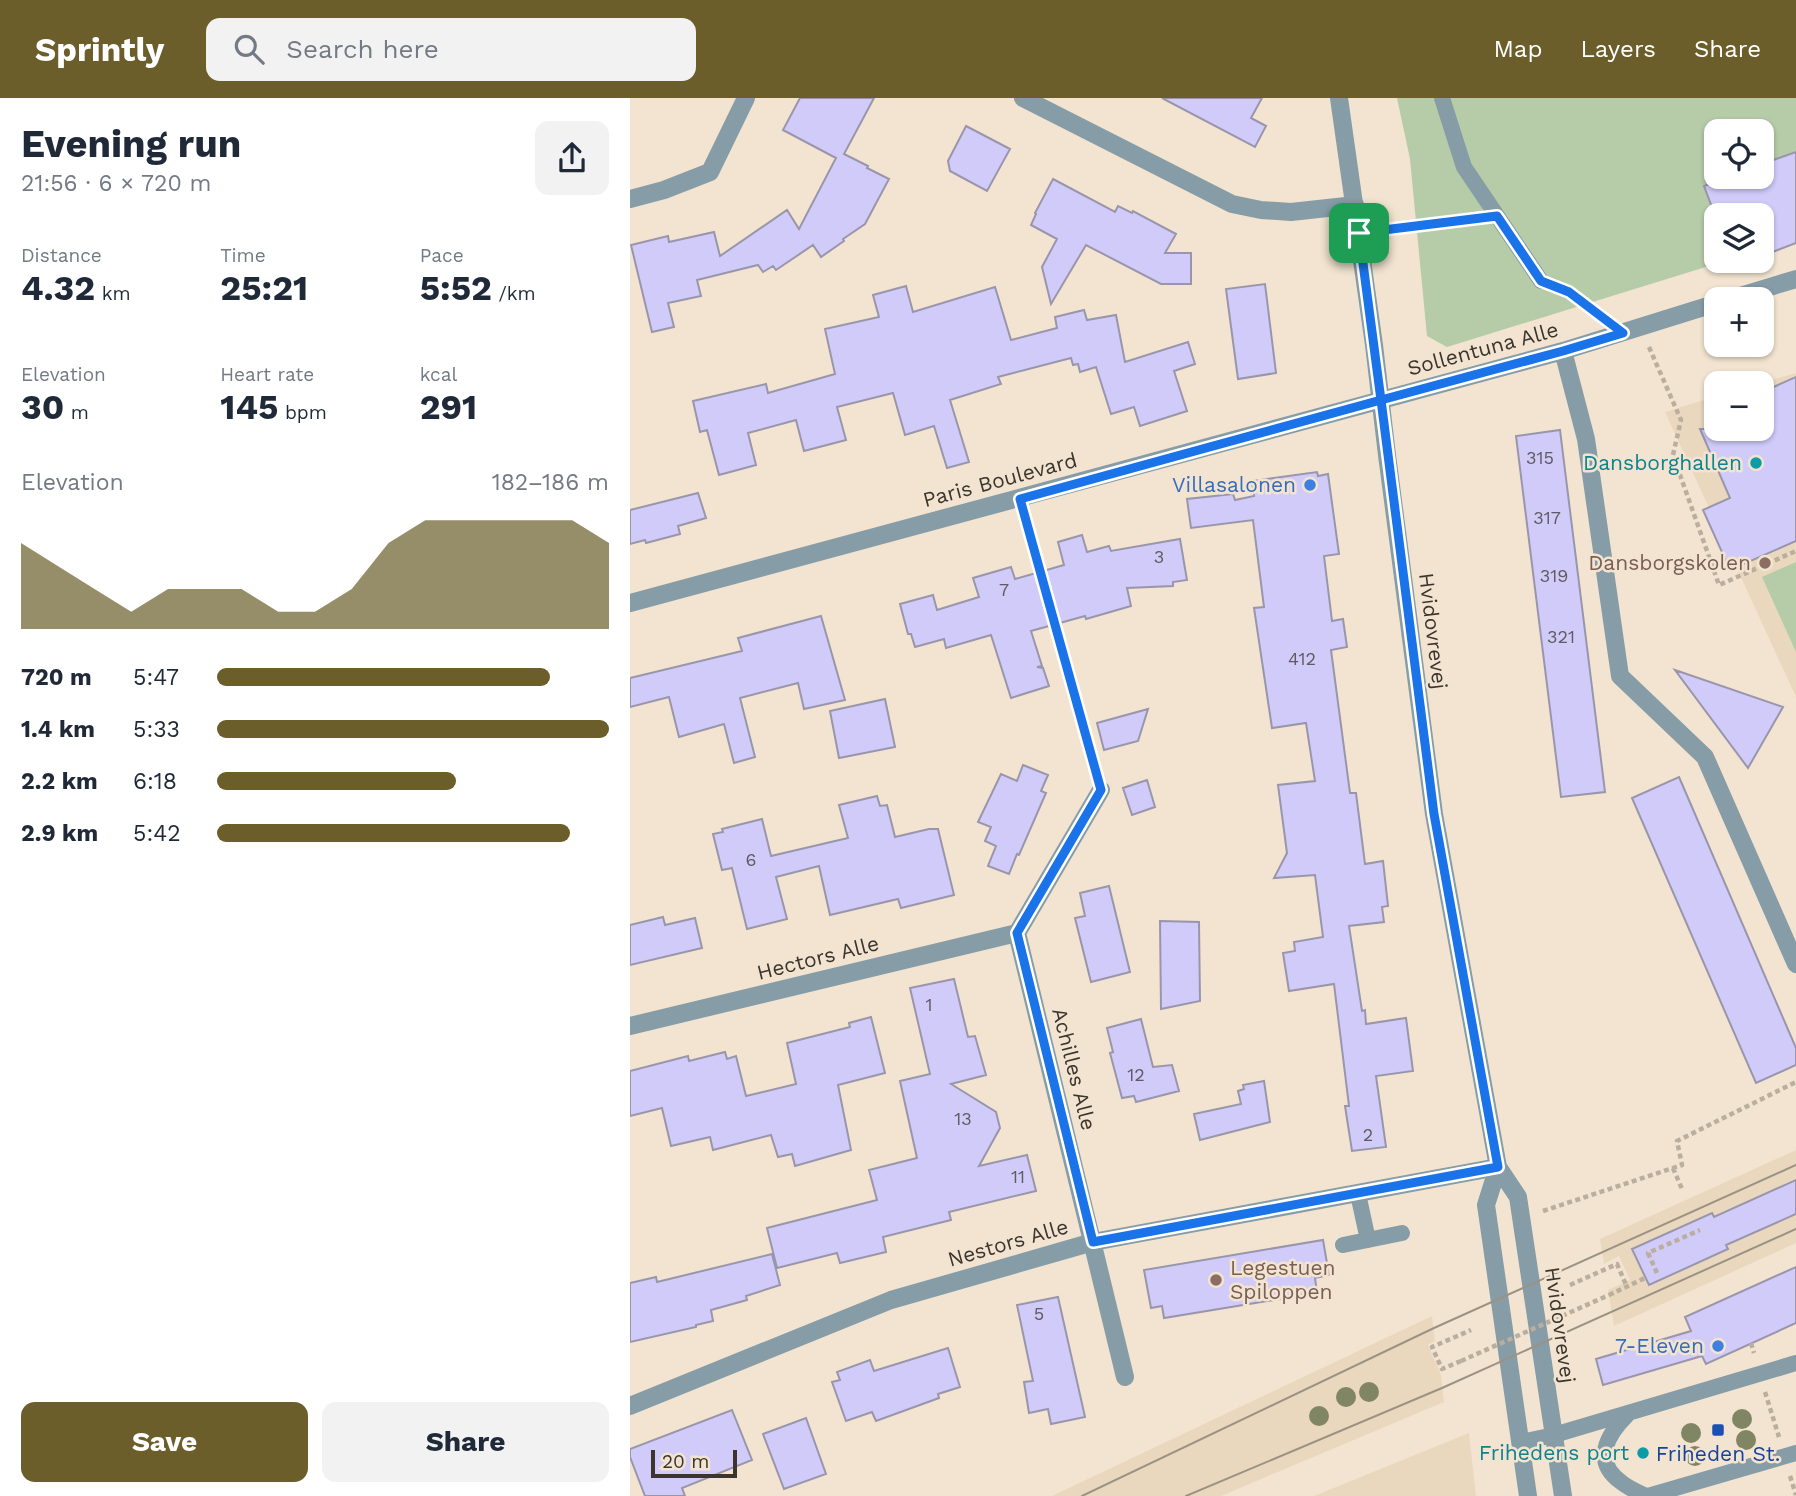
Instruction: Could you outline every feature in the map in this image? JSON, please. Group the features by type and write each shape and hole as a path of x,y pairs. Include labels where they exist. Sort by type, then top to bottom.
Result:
{"street":[{"path":"630,198 664,190 710,172 746,98"},
{"path":"1023,98 1232,204 1291,212 1355,205"},
{"name":"Hvidovrevej","path":"1339,98 1434,814 1498,1167 1518,1197 1563,1496"},
{"path":"1770,287 1796,279"},
{"name":"Sollentuna Alle","path":"1381,400 1563,351 1704,307"},
{"path":"1563,351 1586,439 1620,676 1705,757 1796,964"},
{"name":"Paris Boulevard","path":"630,603 1381,400"},
{"path":"1017,933 1101,790"},
{"name":"Hectors Alle","path":"630,1027 1017,933"},
{"name":"Achilles Alle","path":"1017,933 1125,1377"},
{"name":"Hvidovrevej","path":"1498,1167 1486,1205 1528,1496"},
{"name":"Nestors Alle","path":"630,1406 891,1300 1093,1242 1498,1167"}],"lane":[{"path":"1442,98 1464,167 1541,281"},
{"path":"1358,1194 1368,1240"},
{"path":"1343,1245 1402,1233"},
{"path":"1521,1442 1554,1435 1796,1363"},
{"path":"1629,1413 1614,1429 1605,1447 1608,1469 1621,1483 1647,1496 1790,1454"}],"path":[{"path":"1359,233 1497,216"},
{"path":"1541,281 1569,292 1623,333"},
{"path":"1640,327 1681,420 1672,455 1719,585 1796,551"},
{"path":"1020,499 1101,790"},
{"path":"1521,1218 1682,1165 1677,1141 1796,1082"},
{"path":"1673,1168 1682,1189"},
{"path":"1657,1273 1648,1253 1700,1230"},
{"path":"1570,1285 1617,1264 1627,1287"},
{"path":"1471,1330 1432,1347 1442,1369 1645,1278"},
{"path":"1751,1343 1790,1454 1796,1495"}],"shaded area":[{"name":"Dansborgskolen","path":"1796,373 1796,697 1665,412 1704,400 1704,441 1774,441 1774,379"},
{"path":"1796,1150 1796,1243 1614,1326 1608,1290 1630,1280 1619,1256 1604,1264 1600,1239"},
{"path":"1432,1316 1435,1341 1428,1345 1441,1375 1444,1402 1221,1496 1052,1496"},
{"path":"1469,1433 1476,1496 1314,1496"}],"green space":[{"path":"1397,98 1796,98 1796,243 1774,251 1774,203 1704,203 1704,267 1447,347 1427,336 1410,159"},
{"path":"1796,562 1796,652 1762,577"}],"building":[{"path":"800,98 874,98 844,154 889,179 865,224 821,257 813,245 776,270 773,266 763,272 758,265 697,280 701,296 668,303 674,327 652,332 631,245 668,236 669,242 714,232 720,256 787,210 799,229 836,158 783,130"},
{"path":"1162,98 1262,98 1251,118 1266,126 1255,147"},
{"path":"966,126 1010,149 987,191 950,171 948,161"},
{"path":"1796,152 1796,243 1774,251 1774,203 1710,203 1705,189 1774,189 1774,160"},
{"path":"1053,179 1115,212 1118,206 1132,213 1133,211 1176,234 1165,253 1191,253 1191,284 1161,284 1086,245 1051,304 1042,267 1057,239 1031,225"},
{"path":"1265,284 1276,373 1238,379 1226,289"},
{"path":"906,286 913,312 995,287 1011,340 1057,328 1055,317 1084,310 1087,320 1116,315 1125,362 1188,342 1195,364 1174,371 1187,411 1140,426 1134,407 1111,414 1096,367 1080,372 1078,364 1073,365 1071,358 998,377 1001,384 950,400 969,462 947,468 934,426 905,435 893,393 837,407 846,440 804,451 796,420 748,433 756,465 719,475 707,430 700,432 693,401 766,384 768,393 835,374 825,329 879,317 873,295"},
{"name":"Dansborghallen","path":"1796,377 1796,541 1730,570 1703,510 1730,498 1705,441 1774,441 1774,387"},
{"path":"1560,430 1605,792 1561,797 1516,436"},
{"path":"1317,472 1318,476 1328,474 1339,554 1324,556 1332,621 1343,619 1347,647 1331,650 1350,793 1356,793 1365,864 1383,861 1388,906 1382,907 1384,922 1349,926 1362,1011 1365,1010 1366,1024 1406,1018 1413,1071 1376,1076 1386,1147 1352,1151 1345,1106 1349,1106 1334,984 1289,991 1283,953 1295,951 1294,942 1323,937 1315,875 1274,878 1287,853 1278,785 1315,781 1306,723 1272,728 1254,608 1264,607 1253,520 1191,528 1187,499 1233,494 1235,500 1254,496 1252,481"},
{"path":"698,493 706,518 678,526 680,534 646,543 645,540 630,544 630,510"},
{"path":"1082,535 1087,552 1109,546 1111,551 1180,539 1187,580 1173,582 1173,586 1127,588 1131,606 1031,631 1042,666 1037,667 1043,668 1049,686 1011,698 991,635 946,648 944,639 915,647 911,634 908,634 900,604 933,595 937,610 979,597 973,578 1011,567 1015,579 1064,565 1058,542"},
{"path":"821,616 845,700 804,709 798,683 740,698 755,757 734,763 724,724 679,737 669,697 630,707 630,678 742,651 738,638"},
{"path":"1675,670 1783,707 1748,768"},
{"path":"885,699 895,747 839,758 830,711"},
{"path":"1148,709 1138,741 1104,750 1097,723"},
{"path":"1023,765 1048,775 1041,791 1046,793 1009,874 988,866 996,846 985,841 991,827 978,822 1001,774 1017,781"},
{"path":"1679,777 1796,1048 1796,1065 1756,1083 1632,798"},
{"path":"1147,780 1155,807 1132,815 1123,788"},
{"path":"877,796 880,806 887,805 895,837 938,829 954,895 901,908 898,899 830,915 819,866 776,877 787,919 747,929 732,868 722,870 713,834 723,832 722,829 762,819 771,856 848,838 839,805"},
{"path":"1109,886 1130,972 1091,982 1075,918 1085,916 1080,893"},
{"path":"663,917 665,925 695,918 702,948 630,965 630,925"},
{"path":"1160,921 1199,922 1200,1001 1161,1009"},
{"path":"954,979 968,1037 975,1036 986,1075 951,1084 996,1112 1000,1128 979,1166 1027,1155 1036,1191 949,1212 951,1220 883,1237 886,1252 840,1263 837,1253 777,1268 767,1228 877,1200 869,1170 917,1158 900,1081 930,1074 910,988"},
{"path":"871,1017 885,1073 838,1085 851,1150 795,1166 792,1154 778,1157 771,1135 713,1150 710,1137 671,1146 662,1108 630,1116 630,1071 688,1056 689,1061 725,1052 727,1059 736,1056 746,1096 796,1084 787,1043 850,1027 849,1023"},
{"path":"1141,1019 1153,1067 1172,1065 1179,1091 1136,1102 1134,1096 1122,1098 1110,1053 1113,1052 1107,1028"},
{"path":"1264,1081 1270,1122 1200,1140 1194,1114 1241,1104 1238,1091 1244,1089 1243,1085"},
{"path":"1796,1180 1796,1214 1726,1245 1728,1249 1649,1285 1632,1249 1712,1213 1714,1217"},
{"path":"1323,1240 1329,1275 1315,1278 1317,1293 1164,1318 1162,1306 1151,1308 1144,1270"},
{"path":"772,1254 780,1285 746,1296 747,1300 711,1310 713,1321 630,1342 630,1283 656,1277 657,1282"},
{"path":"1796,1267 1796,1323 1706,1364 1702,1356 1603,1385 1596,1359 1691,1331 1685,1317"},
{"path":"1058,1297 1085,1417 1051,1424 1048,1409 1029,1413 1024,1382 1033,1381 1017,1305"},
{"path":"948,1348 960,1387 938,1394 939,1398 876,1421 872,1412 846,1421 832,1382 840,1380 837,1372 870,1360 874,1371"},
{"path":"732,1410 752,1460 682,1488 685,1496 645,1496 630,1457 630,1449"},
{"path":"806,1418 826,1474 784,1489 763,1434"}],"tram line":[{"path":"1082,1496 1434,1328 1796,1165"},
{"path":"1186,1496 1442,1388 1796,1229"}],"place":[{"name":"Dansborghallen","path":"1756,463"},
{"name":"Villasalonen","path":"1310,485"},
{"name":"Dansborgskolen","path":"1765,563"},
{"name":"Legestuen Spiloppen","path":"1216,1280"},
{"name":"7-Eleven","path":"1718,1346"},
{"name":"Friheden St.","path":"1718,1430"},
{"name":"Frihedens port","path":"1643,1453"}],"route":[{"path":"1359,233 1381,400 1020,499 1101,790 1017,933 1093,1242 1498,1167 1434,814 1381,400 1623,333 1569,292 1541,281 1497,216 1359,233"}]}
